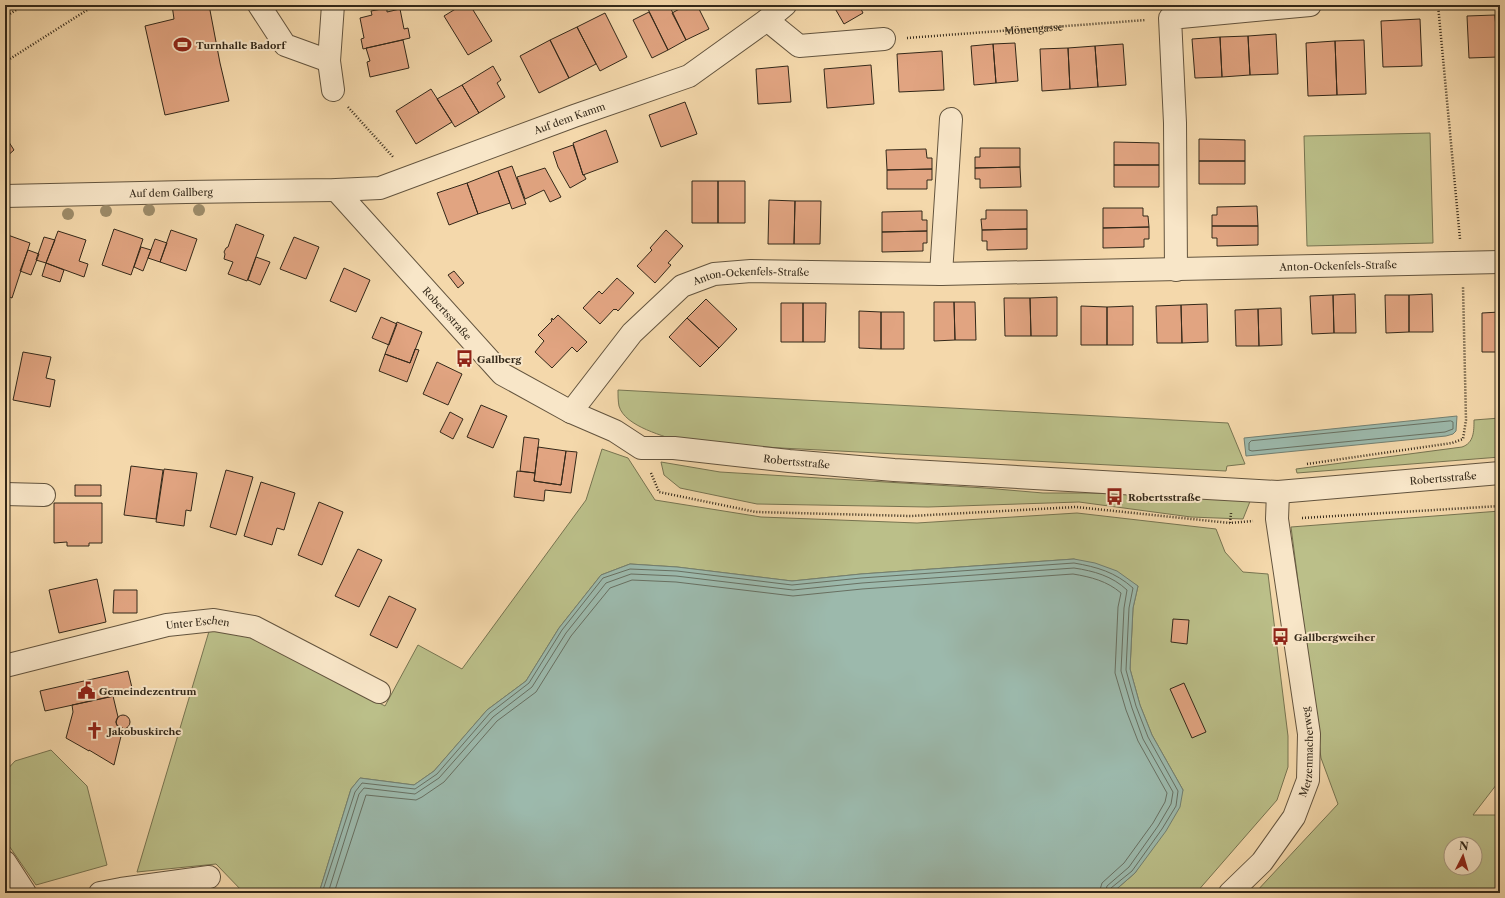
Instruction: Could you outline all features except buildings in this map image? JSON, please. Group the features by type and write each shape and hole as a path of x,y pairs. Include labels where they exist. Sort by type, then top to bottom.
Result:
{"street":[{"path":"259,5 285,45 329,61"},
{"path":"333,5 329,61 333,90"},
{"name":"Auf dem Kamm","path":"336,190 380,188 574,116 689,76 767,20 785,5"},
{"path":"1176,270 1175,123 1170,18 1310,5"},
{"path":"767,20 799,46 884,40"},
{"path":"941,274 951,119"},
{"name":"Auf dem Gallberg","path":"5,196 336,190"},
{"name":"Robertsstraße","path":"336,190 502,374 571,412 615,431 641,448 674,448 789,461 894,470 1278,492 1500,473"},
{"name":"Anton-Ockenfels-Straße","path":"571,412 632,333 682,286 714,274 751,271 941,274 1500,262"},
{"name":"Metzenmacherweg","path":"1230,893 1262,862 1294,817 1308,780 1309,734 1277,519 1278,492"},
{"path":"5,494 44,495"},
{"name":"Unter Eschen","path":"5,666 168,625 214,620 254,627 379,692"},
{"path":"5,862 25,893"},
{"path":"100,893 209,877"}],"path":[{"path":"5,17 24,5"},
{"path":"5,62 96,5"},
{"path":"1304,464 1452,443 1463,439 1466,420 1462,264 1438,5"},
{"name":"Mönengasse","path":"884,40 1170,18"},
{"path":"333,90 411,176"},
{"path":"641,448 659,492 756,512 911,516 1076,507 1230,524 1277,519 1500,506"},
{"path":"1230,524 1233,490"}],"green space":[{"path":"1430,133 1433,243 1307,246 1304,136"},
{"path":"618,390 1228,423 1245,464 1227,466 1226,471 684,443 647,430 629,420 619,406"},
{"path":"1500,418 1500,457 1297,473 1296,469 1462,447 1471,440 1474,420"},
{"path":"602,449 628,458 655,500 761,517 917,523 1077,513 1216,529 1225,552 1243,572 1268,574 1288,736 1288,767 1277,800 1196,893 1112,893 1135,873 1183,790 1152,735 1140,705 1130,669 1133,608 1138,586 1074,559 861,574 792,581 677,567 630,564 601,575 559,628 526,681 487,710 434,771 414,785 360,778 351,789 319,893 244,893 216,864 137,872 210,628 252,638 385,706 418,645 462,669 586,500"},
{"path":"661,462 720,472 985,488 1043,493 1089,493 1251,499 1243,519 1191,517 1079,502 928,507 757,504 680,488 664,475"},
{"path":"1500,511 1500,780 1473,815 1500,815 1500,893 1255,893 1338,804 1321,758 1291,527"},
{"path":"51,750 87,786 107,865 36,885 5,840 5,772 15,761"}],"water":[{"path":"1457,416 1456,431 1453,434 1446,436 1246,456 1244,438"},
{"path":"1074,559 1095,563 1117,571 1138,586 1133,608 1130,669 1140,705 1152,735 1183,790 1180,807 1166,831 1135,873 1112,893 319,893 351,789 360,778 414,785 434,771 487,710 526,681 559,628 601,575 630,564 677,567 792,581 861,574"}],"place":[{"name":"Turnhalle Badorf","path":"183,45"},
{"name":"Gallberg","path":"464,359"},
{"name":"Robertsstraße","path":"1115,497"},
{"name":"Gallbergweiher","path":"1281,637"},
{"name":"Gemeindezentrum","path":"86,691"},
{"name":"Jakobuskirche","path":"95,731"}]}
